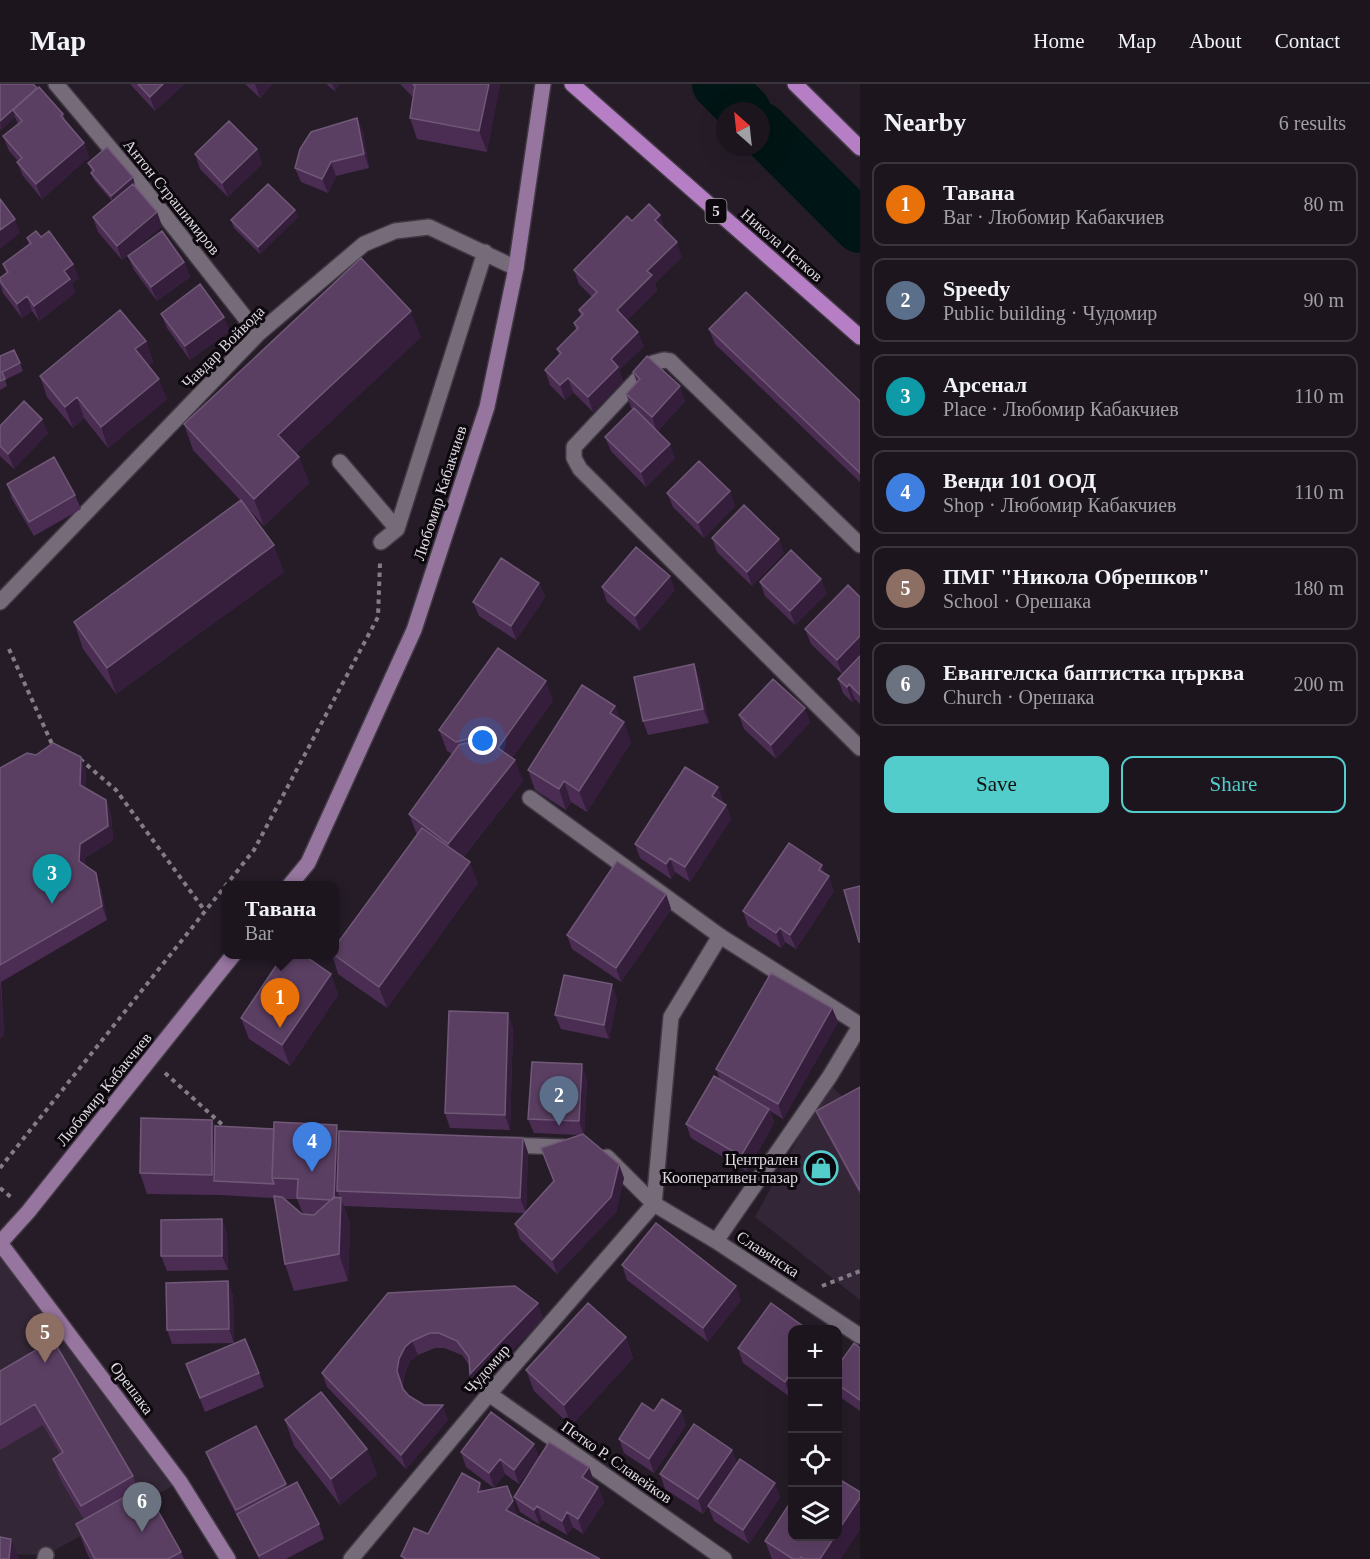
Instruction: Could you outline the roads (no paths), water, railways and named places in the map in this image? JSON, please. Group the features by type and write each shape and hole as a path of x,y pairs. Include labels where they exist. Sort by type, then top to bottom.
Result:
{"main road":[{"name":"Никола Петков","path":"572,84 860,337"},
{"path":"795,84 860,148"}],"street":[{"name":"Антон Страшимиров","path":"56,84 136,179 258,334"},
{"name":"Любомир Кабакчиев","path":"292,881 308,862 414,630 487,407 516,268 543,84"},
{"name":"Чавдар Войвода","path":"0,602 258,334 364,244 396,231 429,228 516,268"},
{"path":"381,542 398,529 485,252"},
{"path":"860,546 670,361 653,363 574,447 574,458 580,469 860,748"},
{"path":"340,462 398,529"},
{"path":"530,798 720,936 860,1026 830,1076 716,1241"},
{"path":"654,1204 671,1017 720,936"},
{"name":"Любомир Кабакчиев","path":"0,1244 230,959"},
{"path":"493,1145 576,1148"},
{"name":"Славянска","path":"599,1149 654,1204 716,1241 860,1336"},
{"name":"Чудомир","path":"351,1559 489,1394 654,1204"},
{"name":"Орешака","path":"0,1244 180,1482 228,1559"},
{"name":"Петко Р. Славейков","path":"489,1394 724,1559"}],"waterway":[{"path":"718,84 736,102"},
{"path":"770,137 860,227"}],"place":[{"name":"Арсенал","path":"52,904"},
{"name":"Тавана","path":"280,1028"},
{"name":"Speedy","path":"559,1126"},
{"name":"Централен Кооперативен пазар","path":"821,1168"},
{"name":"Венди 101 ООД","path":"312,1172"},
{"name":"ПМГ \"Никола Обрешков\"","path":"45,1363"},
{"name":"Евангелска баптистка църква","path":"142,1532"}]}
